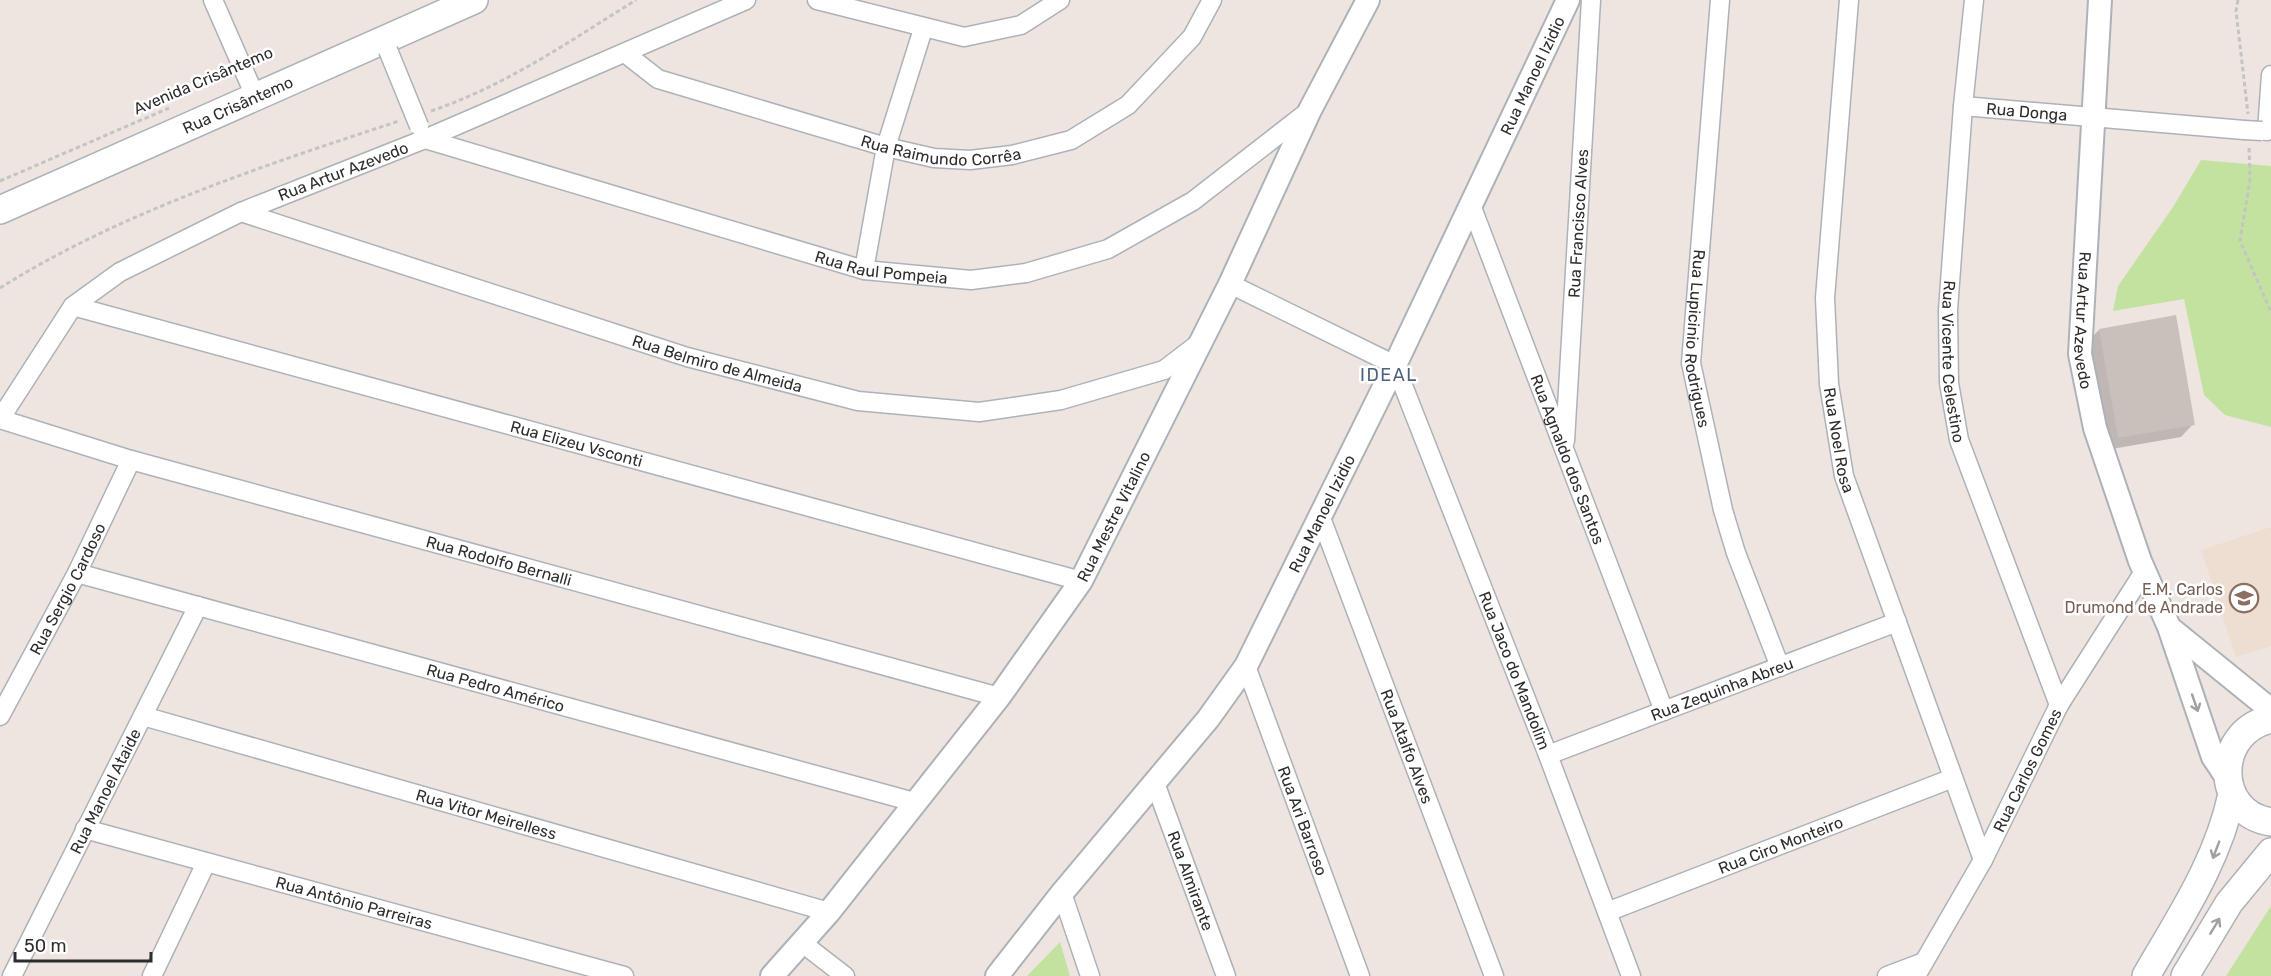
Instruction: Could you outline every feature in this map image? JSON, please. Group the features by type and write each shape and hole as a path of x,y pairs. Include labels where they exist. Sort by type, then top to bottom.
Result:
{"main road":[{"name":"Rua Crisântemo","path":"0,210 255,96 386,44 474,0"},
{"path":"2146,976 2211,862 2226,822 2230,786 2228,760 2234,743 2245,730 2261,721 2271,719"},
{"path":"2230,786 2253,816 2271,822"},
{"path":"2185,976 2229,903 2271,852"}],"street":[{"path":"213,0 255,96"},
{"name":"Rua Artur Azevedo","path":"0,419 73,306 120,272 423,126 626,54 746,0"},
{"path":"817,0 923,29 964,37 1021,25 1060,0"},
{"name":"Rua Raimundo Corrêa","path":"626,54 658,79 886,147 934,158 970,160 1012,154 1071,140 1128,105 1192,37 1212,0"},
{"name":"Rua Mestre Vitalino","path":"772,976 829,912 999,697 1081,581 1230,284 1310,110 1368,0"},
{"name":"Rua Manoel Izidio","path":"997,976 1062,893 1208,719 1246,666 1395,365 1568,0"},
{"name":"Rua Francisco Alves","path":"1564,448 1591,0"},
{"name":"Rua Lupicinio Rodrigues","path":"1720,0 1690,363 1723,510 1736,553 1780,667"},
{"name":"Rua Noel Rosa","path":"1849,0 1825,298 1828,384 1844,476 1983,860"},
{"name":"Rua Vicente Celestino","path":"1974,0 1963,106 1948,310 1948,383 1959,440 2059,705"},
{"name":"Rua Artur Azevedo","path":"2100,0 2080,354 2095,428 2145,570 2169,627 2213,757 2230,786"},
{"path":"864,270 886,147 923,29"},
{"path":"386,44 423,126"},
{"path":"2257,131 2271,75"},
{"name":"Rua Donga","path":"1963,106 2257,131"},
{"name":"Rua Raul Pompeia","path":"423,126 864,270 971,280 1026,273 1108,249 1193,201 1310,110"},
{"name":"Rua Agnaldo dos Santos","path":"1471,205 1664,711"},
{"name":"Rua Belmiro de Almeida","path":"241,212 687,357 858,401 979,412 1061,400 1164,370 1198,344"},
{"path":"1230,284 1395,365"},
{"name":"Rua Elizeu Vsconti","path":"73,306 1081,581"},
{"name":"Rua Jaco do Mandolim","path":"1395,365 1548,755 1631,976"},
{"name":"Rua Rodolfo Bernalli","path":"0,419 131,460 999,697"},
{"name":"Rua Sergio Cardoso","path":"0,716 77,573 131,460"},
{"name":"Rua Atalfo Alves","path":"1321,518 1494,976"},
{"name":"Rua Carlos Gomes","path":"1920,969 1983,860 2059,705 2145,570"},
{"name":"Rua Pedro Américo","path":"77,573 914,802"},
{"name":"Rua Manoel Ataide","path":"12,976 198,606"},
{"name":"Rua Zequinha Abreu","path":"1548,755 1897,622"},
{"path":"2169,627 2271,710"},
{"path":"2185,673 2195,665 2209,661"},
{"name":"Rua Ari Barroso","path":"1246,666 1360,976"},
{"name":"Rua Vitor Meirelless","path":"143,716 829,912"},
{"name":"Rua Ciro Monteiro","path":"1607,912 1953,778"},
{"name":"Rua Almirante","path":"1155,783 1226,976"},
{"name":"Rua Antônio Parreiras","path":"85,829 624,976"},
{"path":"152,976 206,863"},
{"path":"1062,893 1090,976"},
{"path":"801,942 845,976"},
{"path":"1887,976 1920,969"}],"path":[{"path":"423,126 458,102 537,62 636,0"},
{"path":"2238,0 2236,11 2257,131 2240,241 2271,312"},
{"name":"Avenida Crisântemo","path":"0,181 171,108"},
{"path":"0,288 45,260 174,202 402,120"}],"shaded area":[{"name":"E.M. Carlos Drumond de Andrade","path":"2271,527 2271,646 2236,657 2201,550"}],"green space":[{"path":"2201,160 2271,166 2271,427 2225,415 2204,395 2184,299 2113,311 2118,286 2173,207"},
{"path":"2271,906 2271,976 2226,976"},
{"path":"1060,942 1070,976 1027,976 1031,972"}],"building":[{"path":"2176,315 2195,425 2118,438 2099,329"}],"place":[{"name":"E.M. Carlos Drumond de Andrade","path":"2244,598"}],"district":[{"name":"IDEAL","path":"1389,375"}]}
